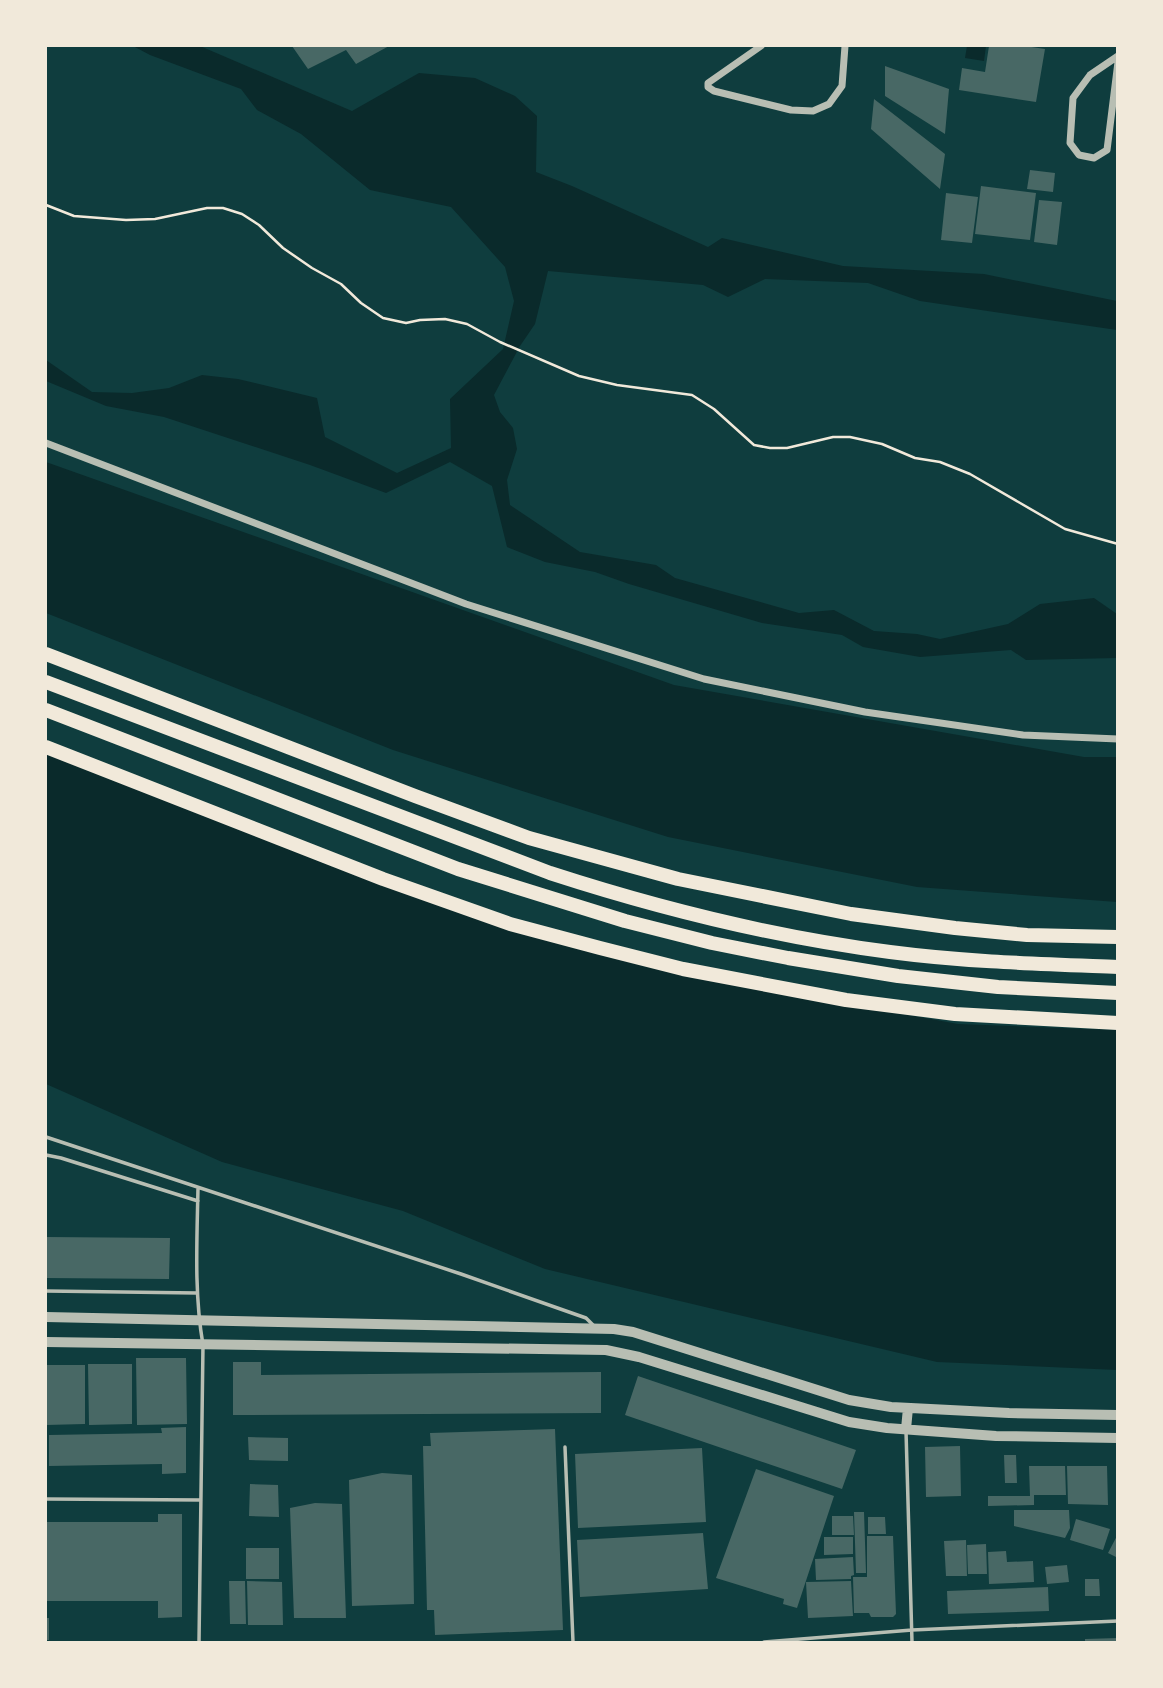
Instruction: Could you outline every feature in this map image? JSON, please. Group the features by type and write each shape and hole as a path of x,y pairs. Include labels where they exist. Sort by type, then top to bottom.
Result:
{"highway":[{"path":"46,654 516,833 678,879 851,914 955,928 1118,937"},
{"path":"46,682 550,873 624,897 791,936 890,952 981,961 1118,967"},
{"path":"46,710 458,869 625,921 712,943 898,976 998,987 1118,993"},
{"path":"46,747 383,879 510,924 600,948 683,969 846,1000 955,1014 1118,1023"}],"street":[{"path":"761,46 708,83 708,87 714,91 791,110 813,111 830,104 842,86 845,46"},
{"path":"1118,59 1107,150 1094,158 1079,155 1070,143 1073,99 1090,75 1118,59"},
{"path":"46,443 466,604 704,679 866,712 1023,735 1118,739"},
{"path":"46,1317 595,1328 633,1332 849,1400 891,1407 1118,1415"},
{"path":"46,1342 606,1350 639,1357 849,1422 887,1428 996,1436 1118,1438"},
{"path":"906,1429 908,1408"}],"lane":[{"path":"46,1138 461,1273 586,1318 595,1328"},
{"path":"46,1155 198,1201"},
{"path":"198,1188 197,1293 202,1345 199,1643"},
{"path":"46,1291 197,1293"},
{"path":"906,1429 912,1643"},
{"path":"565,1447 573,1643"},
{"path":"46,1499 201,1500"},
{"path":"764,1643 912,1630 1118,1621"}],"path":[{"path":"46,205 74,216 126,220 155,219 207,208 223,208 242,214 260,225 283,248 341,284 360,303 383,318 406,323 444,319 467,324 500,342 579,376 617,385 692,394 714,408 754,445 787,448 834,437 850,437 882,444 915,458 940,462 970,474 1065,529 1118,544"}],"water":[{"path":"133,46 200,46 352,111 419,73 475,78 515,96 537,116 536,172 708,247 722,238 843,266 984,274 1117,301 1117,330 920,301 868,283 765,279 728,297 703,285 548,271 535,324 494,395 500,412 513,428 517,449 507,480 510,505 580,552 656,565 675,578 799,613 834,610 874,631 917,634 940,639 1008,624 1040,604 1094,598 1117,614 1117,658 1026,660 1011,650 920,657 863,647 842,635 762,623 595,572 545,562 507,547 492,486 450,462 386,493 164,417 106,406 46,381 46,360 92,392 132,393 169,388 202,375 238,379 317,398 325,437 397,473 451,448 450,399 503,349 514,301 505,267 451,207 370,190 301,134 257,110 241,89"},
{"path":"967,46 986,46 984,61 965,58"},
{"path":"46,462 674,685 1084,757 1117,757 1117,902 917,887 668,837 393,750 46,613"},
{"path":"46,752 520,933 681,973 958,1024 1117,1030 1117,1370 937,1362 545,1269 403,1211 222,1162 46,1084"}],"building":[{"path":"292,46 389,46 356,64 346,50 308,69"},
{"path":"989,46 1045,49 1036,102 959,90 962,68 985,72"},
{"path":"885,66 949,89 945,134 885,96"},
{"path":"874,99 945,154 940,189 871,129"},
{"path":"1030,170 1055,173 1053,192 1027,189"},
{"path":"981,186 1036,193 1030,240 975,234"},
{"path":"946,193 978,197 972,243 941,240"},
{"path":"1039,200 1062,202 1057,245 1034,242"},
{"path":"46,1237 170,1238 169,1279 46,1278"},
{"path":"136,1358 186,1358 187,1424 137,1425"},
{"path":"233,1362 261,1362 261,1375 601,1372 601,1413 233,1415"},
{"path":"88,1364 132,1364 132,1424 89,1425"},
{"path":"46,1365 85,1365 85,1424 46,1425"},
{"path":"638,1376 856,1450 842,1489 625,1415"},
{"path":"186,1427 186,1473 162,1474 162,1464 49,1466 49,1435 162,1433 161,1428"},
{"path":"555,1429 563,1630 435,1635 434,1610 427,1610 423,1446 431,1446 430,1433"},
{"path":"248,1437 288,1438 288,1461 249,1460"},
{"path":"960,1446 961,1496 926,1497 925,1447"},
{"path":"702,1448 706,1522 578,1528 575,1454"},
{"path":"1004,1455 1016,1455 1017,1483 1005,1483"},
{"path":"1029,1466 1065,1466 1066,1495 1034,1495 1034,1505 988,1506 988,1496 1030,1496"},
{"path":"1067,1466 1107,1466 1108,1505 1068,1504"},
{"path":"756,1469 834,1496 797,1608 783,1604 784,1599 716,1578"},
{"path":"382,1473 412,1475 414,1604 352,1606 349,1480"},
{"path":"250,1484 278,1485 279,1517 249,1516"},
{"path":"315,1503 342,1504 346,1618 294,1618 290,1508"},
{"path":"1014,1510 1069,1510 1070,1528 1065,1538 1014,1526"},
{"path":"854,1512 864,1512 866,1573 856,1573"},
{"path":"158,1514 182,1514 182,1617 158,1618 158,1601 46,1601 46,1522 158,1522"},
{"path":"832,1516 853,1516 854,1535 832,1535"},
{"path":"868,1517 885,1517 886,1534 868,1534"},
{"path":"1076,1519 1110,1529 1103,1550 1070,1540"},
{"path":"703,1533 708,1589 580,1597 577,1540"},
{"path":"1118,1534 1118,1558 1108,1553"},
{"path":"867,1536 893,1536 896,1614 893,1617 871,1617 869,1613 854,1613 853,1577 867,1577"},
{"path":"824,1537 853,1537 853,1554 824,1555"},
{"path":"966,1540 967,1576 946,1576 944,1541"},
{"path":"986,1544 987,1574 968,1574 967,1545"},
{"path":"246,1548 279,1548 279,1579 246,1579"},
{"path":"1006,1551 1007,1562 1033,1561 1034,1582 989,1584 988,1552"},
{"path":"853,1557 854,1575 851,1579 816,1580 815,1559"},
{"path":"1067,1565 1069,1582 1047,1584 1045,1567"},
{"path":"1085,1579 1099,1579 1100,1596 1085,1596"},
{"path":"229,1581 245,1581 246,1624 230,1624"},
{"path":"247,1581 282,1582 283,1625 248,1625"},
{"path":"851,1581 853,1616 808,1618 806,1582"},
{"path":"1048,1587 1049,1611 948,1614 947,1591"},
{"path":"46,1618 49,1618 49,1640 46,1640"},
{"path":"1118,1638 1118,1642 1085,1642 1085,1639"}]}
